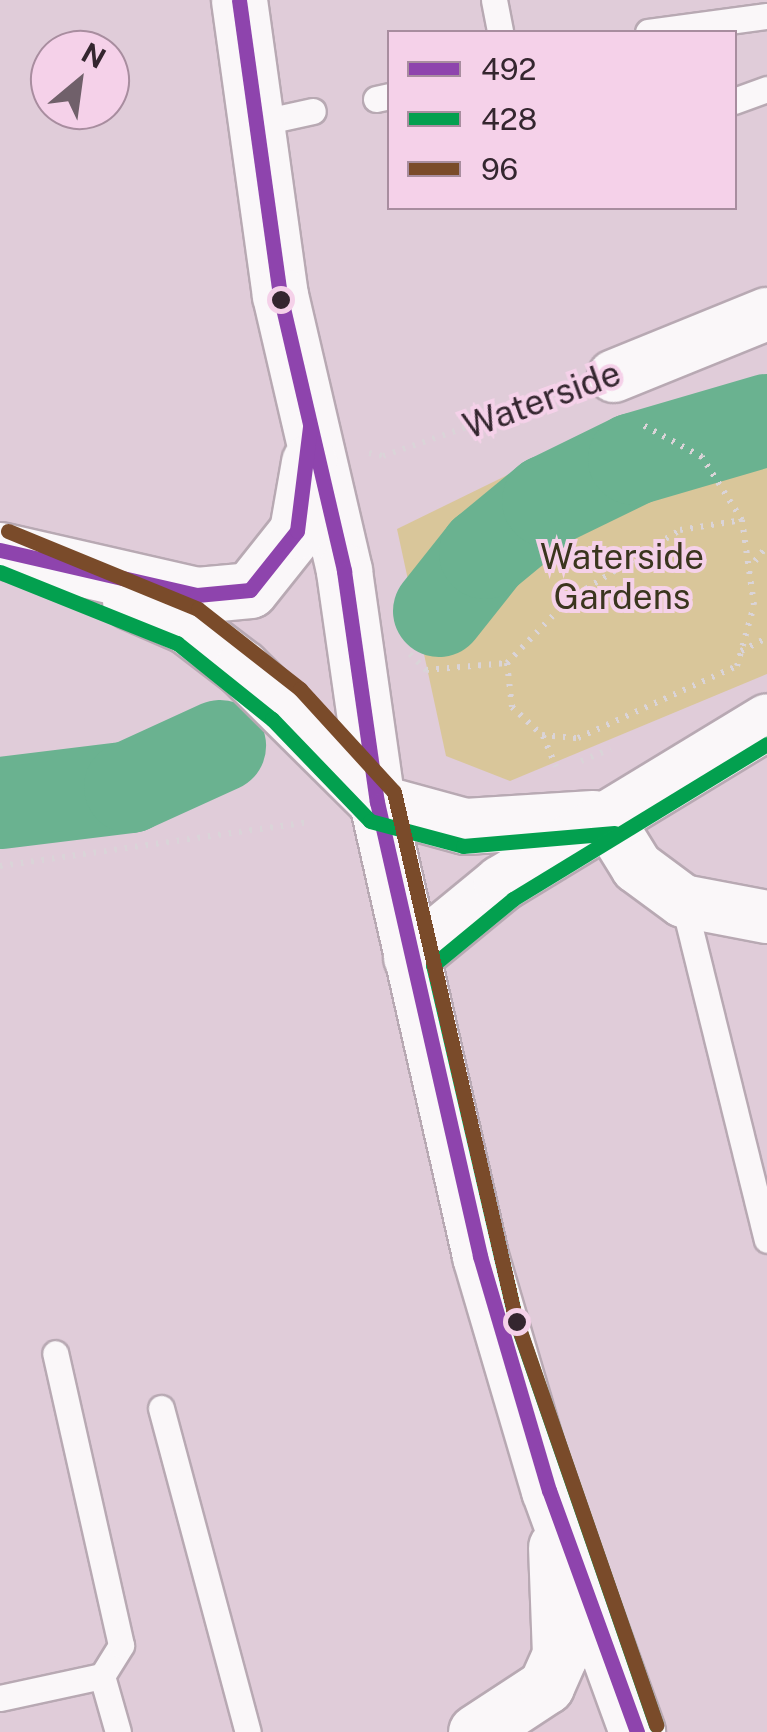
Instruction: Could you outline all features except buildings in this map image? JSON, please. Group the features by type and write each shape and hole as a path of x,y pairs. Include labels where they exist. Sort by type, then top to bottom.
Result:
{"main road":[{"path":"239,0 280,295 344,571 377,802 411,957 496,1323 549,1490 638,1732"},
{"path":"18,555 197,596 250,590 297,531 314,440"},
{"path":"18,555 186,626 286,704 377,802 465,826 606,817"},
{"path":"411,957 501,884 767,721"},
{"path":"476,1732 546,1686 564,1613 549,1490"}],"street":[{"name":"Waterside","path":"619,397 767,314"},
{"path":"606,817 636,866 683,901 767,918"}],"lane":[{"path":"494,0 500,30"},
{"path":"663,30 767,16"},
{"path":"737,100 767,89"},
{"path":"258,123 313,111"},
{"path":"683,901 767,1240"},
{"path":"0,1698 102,1676 121,1645 55,1353"},
{"path":"161,1408 248,1732"},
{"path":"102,1676 118,1732"}],"path":[{"name":"Waterside","path":"314,440 383,456 619,397"},
{"path":"619,397 702,457 730,494 754,562 741,652"},
{"path":"397,641 426,670 507,664 568,600 680,530 742,520"},
{"path":"754,562 767,546"},
{"path":"542,735 578,738 719,681 741,652 767,638"},
{"path":"507,664 512,707 542,735 558,772"},
{"path":"0,866 311,822"}],"green space":[{"name":"Waterside Gardens","path":"767,376 767,674 510,781 446,756 397,529 624,418"}],"waterway":[{"path":"439,611 485,553 548,501 634,459 767,420"},
{"path":"0,803 130,787 220,746"}],"transit line":[{"name":"492","path":"239,0 280,295 344,571 377,802 480,1256 549,1490 637,1732"},
{"name":"492","path":"0,550 197,595 250,590 297,531 310,426"},
{"name":"96","path":"8,531 198,609 300,689 394,792 515,1317 656,1725"},
{"name":"428","path":"0,572 177,643 272,719 370,821 463,846 614,833"},
{"name":"428","path":"656,1725 515,1317 433,965 513,899 767,744"}]}
